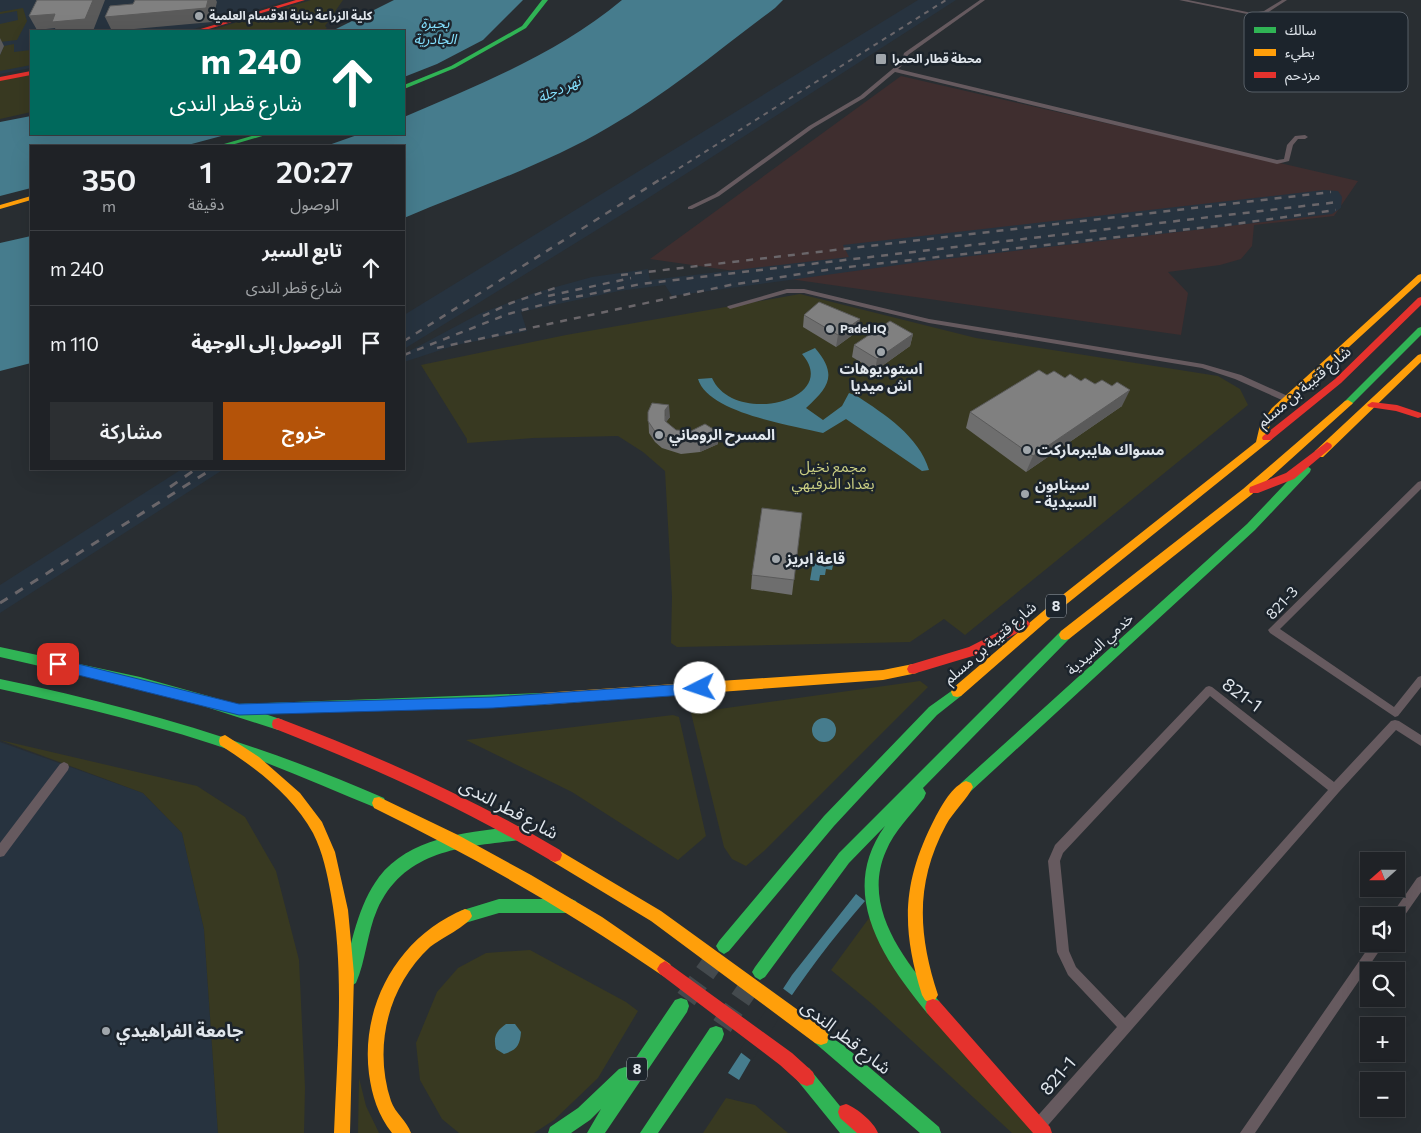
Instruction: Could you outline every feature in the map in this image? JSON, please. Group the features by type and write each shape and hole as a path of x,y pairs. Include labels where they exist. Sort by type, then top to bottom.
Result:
{"main road":[{"path":"200,30 302,0"},
{"path":"405,87 453,67 524,27 545,0"},
{"path":"0,79 30,73"},
{"path":"225,145 262,135"},
{"path":"0,206 30,198"},
{"path":"1260,444 1269,417 1421,277"},
{"name":"شارع قتيبة بن مسلم","path":"724,946 829,821 933,712 990,665 1058,604 1338,381 1421,300"},
{"name":"8","path":"760,972 844,858 1064,636 1247,492 1360,392 1421,330"},
{"name":"خدمي السيدية","path":"933,1007 915,944 913,901 927,852 949,805 963,789 1251,527 1327,446 1389,390 1421,357"},
{"path":"1389,390 1400,403 1420,416"},
{"path":"1372,405 1397,408 1420,416"},
{"path":"1247,492 1269,486 1290,476 1327,446"},
{"path":"239,709 493,702 882,675 930,666 963,656 990,645 1058,604"},
{"name":"شارع قطر الندى","path":"0,652 77,668 239,709 364,757 520,832 656,916 805,1026 868,1076 931,1132"},
{"path":"0,684 48,693 225,741 322,777 458,841 571,906 634,947 786,1059 870,1133"},
{"path":"225,741 277,776 303,806 324,840 335,876 343,917 342,1133"},
{"path":"949,752 879,849 874,865 871,887 876,914 891,949 914,986 1041,1130"},
{"path":"344,1012 359,938 372,900 385,879 406,860 436,845 520,832"},
{"path":"403,1133 386,1110 374,1066 378,1023 387,990 408,955 437,928 477,910 513,904 571,906"},
{"name":"8","path":"595,1133 681,1006"},
{"path":"648,1133 716,1034"},
{"path":"556,1133 584,1114 644,1059"},
{"path":"803,1074 851,1133"},
{"path":"657,1133 674,1094"}],"street":[{"path":"690,208 718,195 811,127 862,97 904,62 906,54 983,0"},
{"path":"1181,0 1244,12"},
{"path":"1269,0 1282,1"},
{"path":"1265,12 1282,1"},
{"path":"894,70 1277,162 1287,160 1293,140 1297,137 1305,137"},
{"path":"730,307 786,291 804,291 929,321 1183,362 1238,377 1287,399"},
{"name":"821-3","path":"1421,484 1273,630 1395,713 1421,680"},
{"name":"821-1","path":"1041,1130 1125,1026 1335,789 1209,690 1059,849 1054,861 1064,952 1072,971 1125,1026"},
{"path":"1335,789 1395,724 1421,741"},
{"path":"0,852 64,767"},
{"path":"1404,907 1421,882"},
{"path":"1247,1133 1372,952"}],"shaded area":[{"path":"0,0 289,0 190,30 30,30 30,68 0,74"},
{"path":"918,0 956,0 642,202 405,348 405,314"},
{"path":"901,76 1358,181 1334,216 1254,225 1252,246 1241,259 1220,265 1168,272 1188,293 1181,335 650,259"},
{"path":"1324,190 1338,191 1342,197 1341,208 1332,214 920,262 672,296 665,285 619,291 521,312 527,331 456,345 405,362 405,353 479,314 534,293 592,277 648,269 650,280 849,257 843,245"},
{"path":"180,470 222,470 0,613 0,585"},
{"name":"جامعة الفراهيدي","path":"0,742 143,793 182,833 204,929 218,1133 0,1133"}],"green space":[{"path":"311,0 343,0 325,26 327,28 324,30 211,30"},
{"path":"23,8 27,21 17,40 0,42 0,24 18,20 17,11 0,14 0,12"},
{"path":"14,44 14,52 30,50 30,65 0,71 0,55 4,46"},
{"path":"30,75 30,112 0,119 0,80"},
{"name":"مجمع نخيل بغداد الترفيهي","path":"800,294 976,338 1218,376 1240,389 1248,405 965,635 944,619 910,642 677,647 671,643 672,596 665,471 643,452 618,436 533,438 467,443 467,439 421,365 566,335"},
{"path":"920,681 928,687 764,851 746,866 732,859 724,847 691,713"},
{"path":"673,715 679,717 706,836 678,860 572,792 466,740"},
{"path":"0,740 197,786 245,817 276,871 299,960 305,1088 304,1133 218,1133 204,929 182,833 143,793"},
{"path":"872,914 1039,1133 1012,1133 872,1004 831,970"},
{"path":"530,950 626,1002 638,1011 598,1078 554,1120 534,1133 459,1133 442,1119 420,1080 416,1043 437,992 458,968 486,953"},
{"path":"359,1078 366,1106 379,1133 358,1133"},
{"path":"726,1098 755,1105 788,1133 703,1133"}],"water":[{"name":"بحيرة الجادرية","path":"394,0 523,0 483,40 437,64 405,77 405,30 334,30"},
{"name":"نهر دجلة","path":"622,0 783,0 775,8 652,100 585,141 534,165 405,218 405,145 329,145 357,135 405,135 405,117 518,66 545,52 597,19"},
{"path":"30,116 30,135 225,135 188,145 30,145 30,188 0,196 0,122"},
{"path":"30,236 30,363 0,371 0,243"},
{"path":"815,348 827,366 828,380 820,394 806,408 823,420 842,406 849,393 857,396 889,418 909,436 924,458 929,470 922,471 846,419 823,433 752,416 717,401 705,391 698,379 712,378 724,393 741,401 761,404 780,402 797,395 808,384 811,370 802,354"},
{"path":"813,562 825,566 826,564 833,565 832,570 826,569 825,575 820,575 819,581 810,580"},
{"path":"824,718 833,721 836,730 833,739 824,742 815,739 812,730 815,721"},
{"path":"856,894 865,901 797,987 767,1032 739,1080 728,1073 792,975"},
{"path":"506,1024 515,1024 521,1032 517,1046 512,1051 504,1054 496,1049 495,1038 500,1029"}],"pier":[{"path":"781,987 793,996 752,1061 739,1051"}],"building":[{"path":"37,0 93,0 85,19 52,22 55,14 29,16"},
{"path":"135,0 208,0 206,8 105,17 110,6 133,4"},
{"path":"819,302 860,319 838,335 804,315"},
{"path":"890,321 913,334 877,359 854,345"},
{"name":"مسواك هايبرماركت","path":"1039,370 1047,375 1054,371 1065,378 1070,374 1081,381 1085,378 1095,384 1102,380 1112,386 1117,382 1130,390 1033,456 970,412"},
{"path":"652,403 669,405 665,410 665,421 676,430 691,431 705,424 718,432 700,440 680,442 661,436 648,421 648,412"},
{"name":"قاعة ابريز","path":"762,508 802,513 794,580 752,575"}],"tunnel":[{"path":"686,999 723,948"},
{"path":"722,1026 758,974"}],"railway":[{"path":"662,179 946,0"},
{"path":"405,340 664,177"},
{"path":"621,275 1331,192"},
{"path":"405,355 508,314 560,300 641,284 1338,202"},
{"path":"437,348 730,285 839,268 1235,224 1336,210"},
{"path":"548,296 631,278"},
{"path":"483,316 511,303 555,288"},
{"path":"170,487 195,470"},
{"path":"0,603 210,470"}],"traffic: fast":[{"path":"405,87 453,67 524,27 545,0"},
{"path":"225,145 262,135"},
{"path":"1348,403 1421,330"},
{"path":"966,787 1251,527 1306,469"},
{"path":"760,972 844,858 1065,635"},
{"path":"0,652 175,691 278,724"},
{"path":"0,684 97,706 193,732 287,764 379,803"},
{"path":"724,946 829,821 933,711 957,692"},
{"path":"239,709 541,699"},
{"path":"919,793 879,849 872,871 871,892 875,913 893,954 919,991 933,1007"},
{"path":"351,978 360,938 371,906 384,883 401,865 421,853 448,844 520,833"},
{"path":"465,916 499,906 571,906"},
{"path":"595,1133 681,1006"},
{"path":"648,1133 716,1034"},
{"path":"821,1037 933,1133"},
{"path":"803,1074 851,1133"},
{"path":"556,1133 584,1114 625,1075"}],"traffic: slow":[{"path":"0,207 30,198"},
{"path":"1260,444 1265,425 1275,410 1421,277"},
{"path":"1319,454 1421,357"},
{"path":"1065,635 1247,492 1348,403"},
{"path":"957,692 1059,604 1267,438"},
{"path":"541,699 883,675 913,669"},
{"path":"225,741 269,772 295,798 317,827 328,852 341,910 346,974 346,1038 342,1133"},
{"path":"930,995 923,973 915,932 916,892 920,872 936,831 949,808 966,787"},
{"path":"379,803 490,859 596,922 665,969"},
{"path":"555,855 656,916 821,1037"},
{"path":"403,1133 387,1111 380,1088 376,1063 376,1039 380,1017 387,995 397,976 410,958 426,941 444,927 465,916"}],"traffic: jam":[{"path":"200,30 302,0"},
{"path":"0,79 30,73"},
{"path":"1267,438 1338,381 1421,300"},
{"path":"1372,405 1397,408 1418,415"},
{"path":"1254,490 1290,476 1327,446"},
{"path":"913,669 972,651 1024,624"},
{"path":"278,724 349,752 419,783 488,817 555,855"},
{"path":"665,969 786,1059 807,1078"},
{"path":"933,1007 1044,1133"},
{"path":"846,1112 870,1133"}],"place":[{"name":"كلية الزراعة بناية الاقسام العلمية","path":"199,16"},
{"name":"محطة قطار الحمرا","path":"881,59"},
{"name":"Padel IQ","path":"830,329"},
{"name":"استوديوهات اش ميديا","path":"881,352"},
{"name":"المسرح الروماني","path":"659,435"},
{"name":"مسواك هايبرماركت","path":"1027,450"},
{"name":"سينابون - السيدية","path":"1025,494"},
{"name":"قاعة ابريز","path":"776,559"},
{"name":"جامعة الفراهيدي","path":"106,1031"}],"route":[{"path":"58,664 239,709 493,702 700,688"}]}
